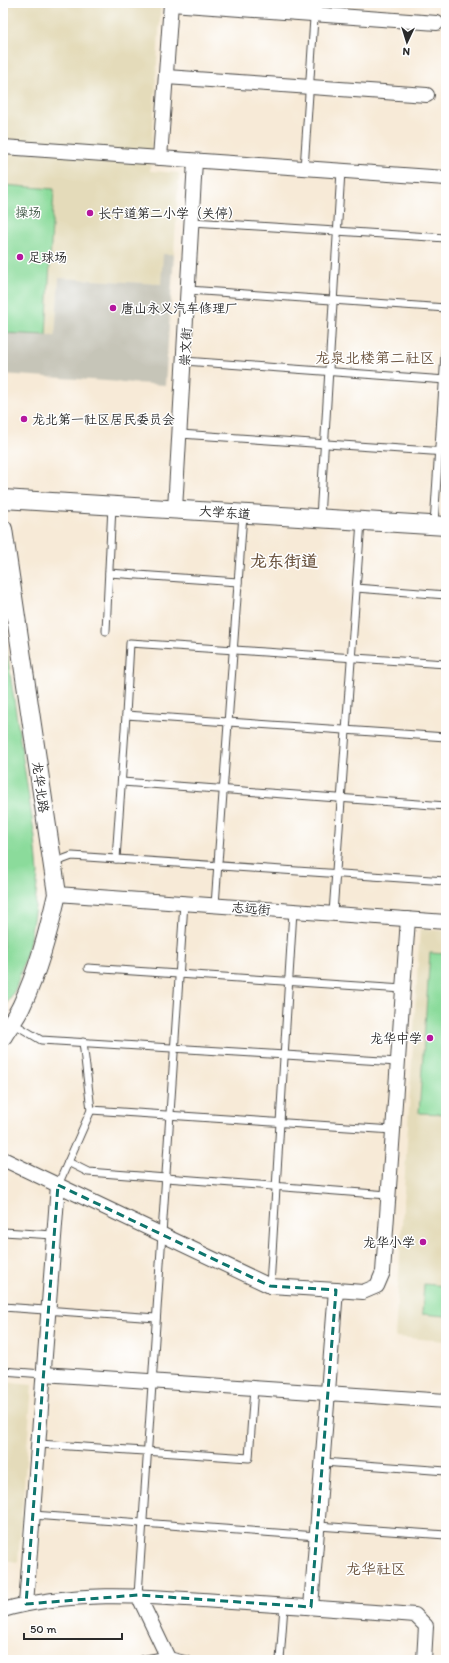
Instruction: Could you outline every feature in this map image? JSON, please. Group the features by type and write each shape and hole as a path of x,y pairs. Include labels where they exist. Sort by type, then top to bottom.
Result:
{"street":[{"path":"160,158 171,4 315,9 438,24"},
{"path":"166,77 427,95"},
{"path":"3,147 446,178"},
{"name":"崇文街","path":"175,509 195,161"},
{"name":"大学东道","path":"3,499 440,526"},
{"name":"龙华北路","path":"3,529 57,894 44,946 34,976 20,1008 7,1029"},
{"name":"志远街","path":"57,894 446,922"},
{"path":"3,1159 270,1286 363,1292 377,1286 382,1272 408,919"},
{"path":"26,1604 58,1185"},
{"path":"311,1607 336,1290"},
{"path":"43,1374 446,1400"},
{"path":"138,1595 168,1658"},
{"path":"3,1610 26,1604 86,1597 138,1595 415,1615 426,1626 424,1660"}],"lane":[{"path":"304,168 315,9"},
{"path":"320,519 341,171"},
{"path":"192,222 446,238"},
{"path":"188,290 446,308"},
{"path":"440,526 446,339"},
{"path":"184,361 445,379"},
{"path":"180,434 442,452"},
{"path":"106,631 112,506"},
{"path":"215,905 243,513"},
{"path":"333,914 361,521"},
{"path":"109,573 238,582"},
{"path":"356,588 446,595"},
{"path":"116,859 130,643 446,664"},
{"path":"126,715 446,737"},
{"path":"122,782 446,806"},
{"path":"53,863 72,856 446,880"},
{"path":"138,1595 184,903"},
{"path":"270,1286 293,911"},
{"path":"88,968 403,989"},
{"path":"7,1029 41,1040 398,1062"},
{"path":"58,1185 91,1110 83,1042"},
{"path":"91,1110 393,1130"},
{"path":"68,1162 88,1172 388,1195"},
{"path":"3,1232 54,1235"},
{"path":"3,1307 156,1318"},
{"path":"3,1371 43,1374"},
{"path":"38,1444 249,1458 254,1388"},
{"path":"323,1462 446,1471"},
{"path":"33,1514 143,1523 446,1535"},
{"path":"280,1660 284,1606"},
{"path":"141,1660 168,1658 187,1660"}],"highlighted area":[{"path":"58,1185 270,1286 336,1290 311,1607 138,1595 26,1604"}],"shaded area":[{"path":"3,3 161,3 150,171 179,173 174,254 163,254 162,284 59,278 55,336 3,333"},
{"name":"唐山永义汽车修理厂","path":"163,254 174,254 165,385 3,374 3,333 55,336 59,278 161,284"},
{"path":"420,929 446,931 446,1341 395,1337"},
{"path":"3,1382 32,1385 18,1562 3,1560"}],"green space":[{"name":"操场","path":"3,185 54,189 46,335 3,333"},
{"path":"3,627 35,838 38,873 35,907 29,945 16,988 3,1010"},
{"path":"430,953 446,954 446,1114 419,1113"},
{"path":"424,1284 446,1286 446,1316 422,1314"}],"place":[{"name":"长宁道第二小学（关停）","path":"90,213"},
{"name":"足球场","path":"20,257"},
{"name":"唐山永义汽车修理厂","path":"113,308"},
{"name":"龙北第一社区居民委员会","path":"24,419"},
{"name":"龙华中学","path":"430,1038"},
{"name":"龙华小学","path":"423,1242"}],"district":[{"name":"龙泉北楼第二社区","path":"375,358"},
{"name":"龙东街道","path":"284,561"},
{"name":"龙华社区","path":"376,1569"}]}
